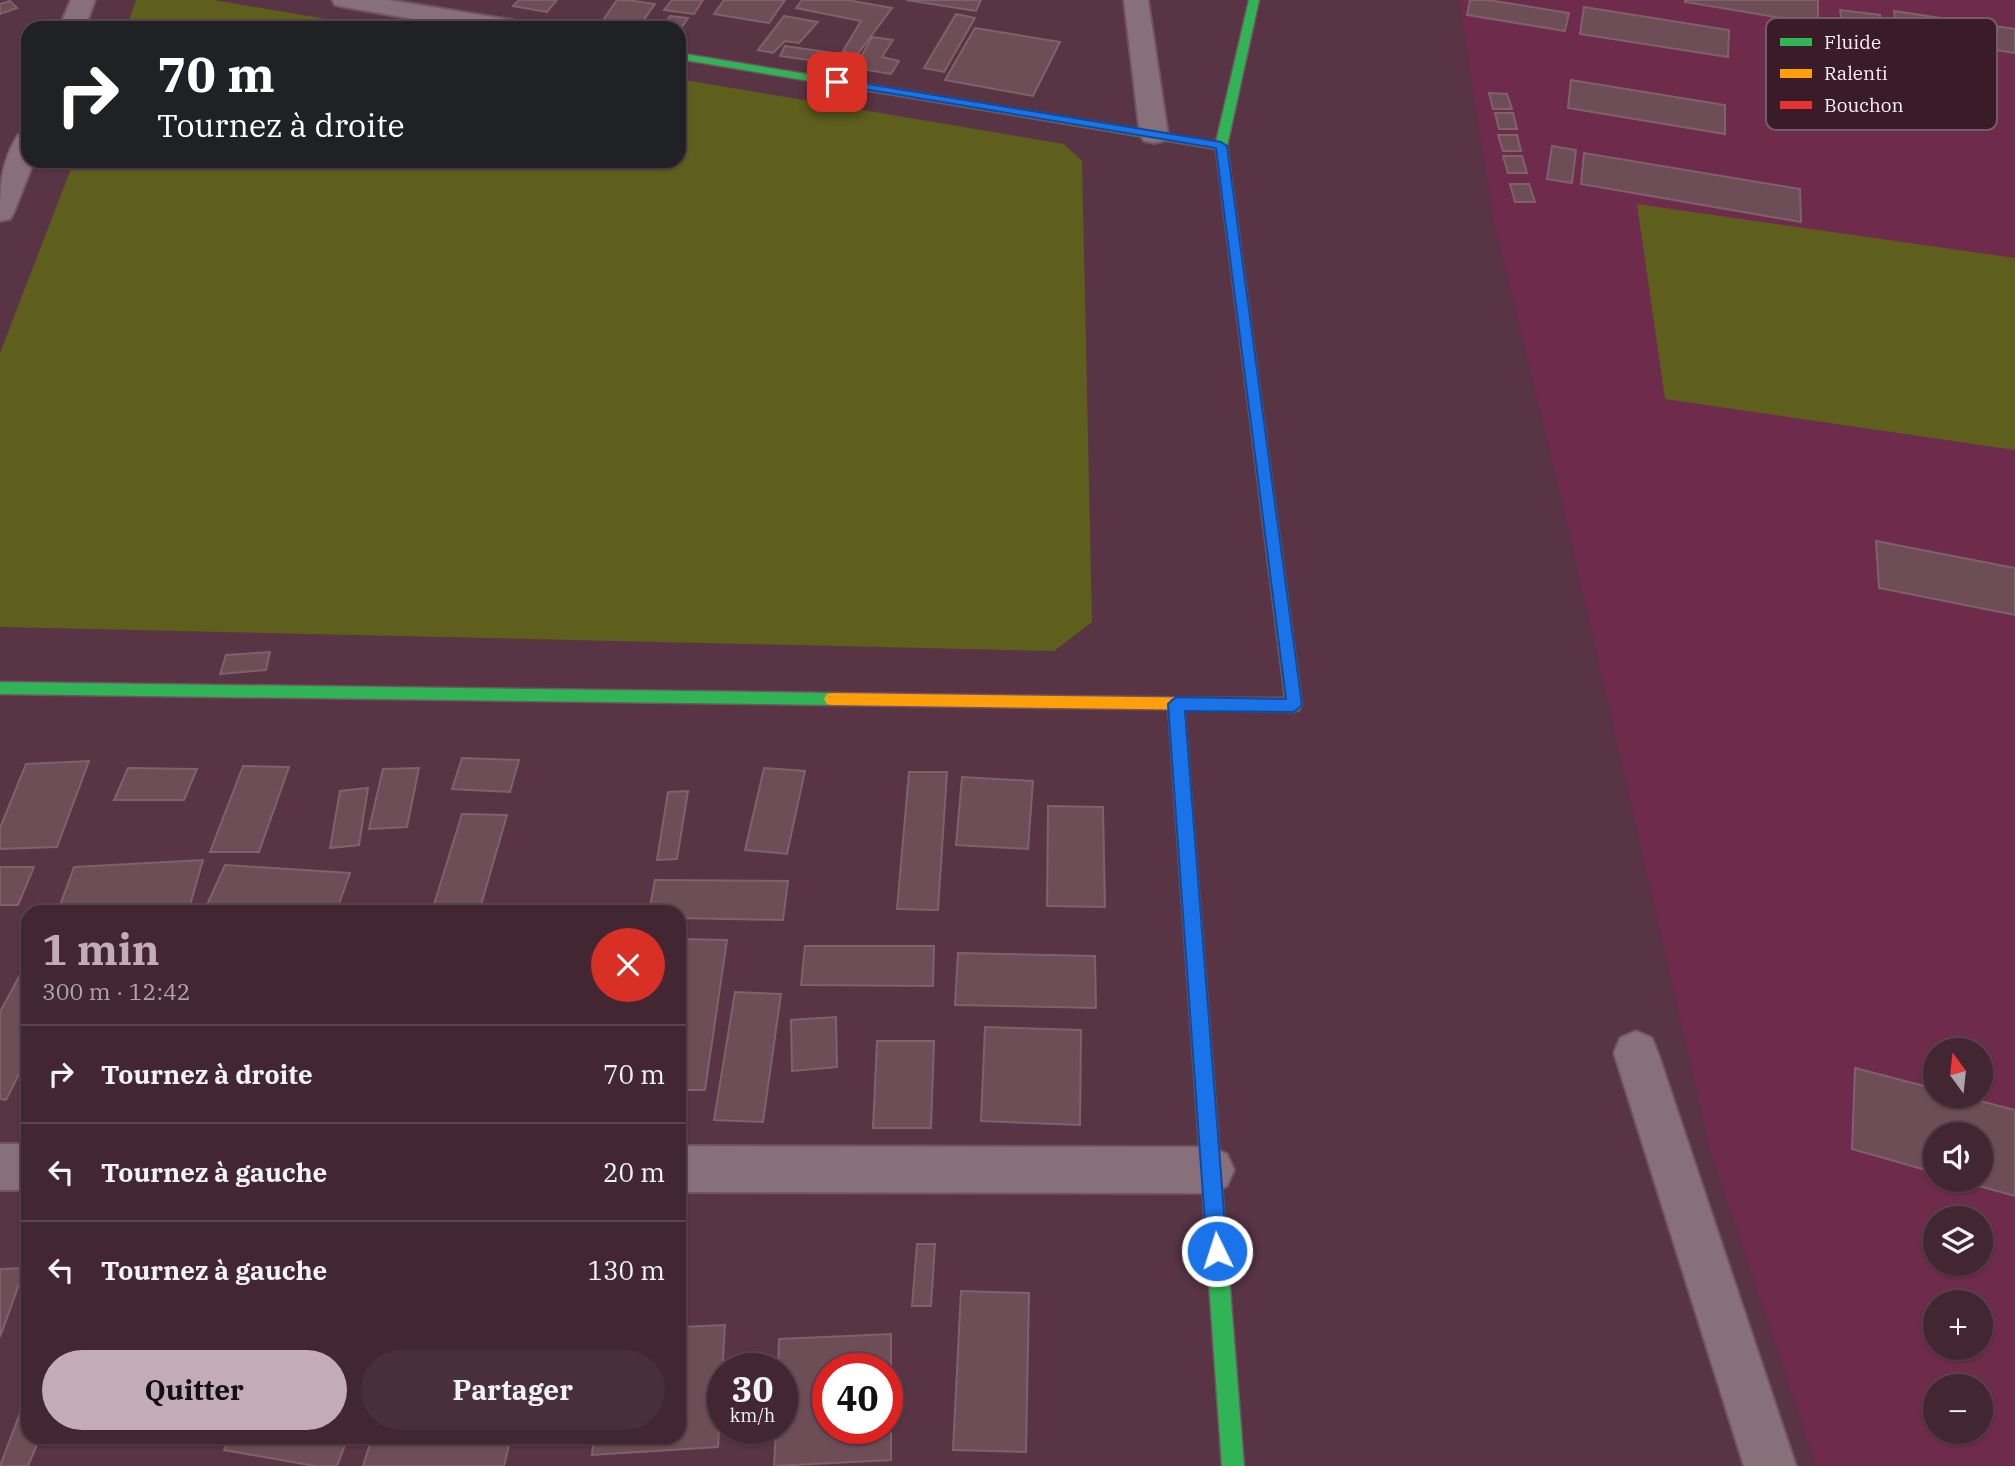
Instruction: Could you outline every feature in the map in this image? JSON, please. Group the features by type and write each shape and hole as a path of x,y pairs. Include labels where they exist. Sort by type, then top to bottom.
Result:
{"street":[{"path":"75,21 83,0"},
{"path":"344,0 470,21"},
{"path":"1136,0 1154,135"},
{"path":"0,688 1294,705 1221,146 1254,0"},
{"path":"686,57 1221,146"},
{"path":"0,212 17,150"},
{"path":"1176,704 1233,1466"},
{"path":"1636,1054 1770,1466"},
{"path":"0,1167 21,1167"},
{"path":"686,1169 1211,1170"}],"shaded area":[{"path":"136,0 214,0 338,21 128,21"},
{"path":"1459,0 2015,0 2015,1466 1816,1466 1710,1149 1555,471 1494,223"},
{"path":"686,80 1064,144 1082,161 1092,622 1054,651 0,627 0,353 71,168 686,168"},
{"path":"1637,204 2015,258 2015,450 1665,399"}],"building":[{"path":"519,0 557,0 547,12 513,6"},
{"path":"617,0 655,4 643,21 602,21"},
{"path":"672,0 703,0 694,14 664,10"},
{"path":"724,0 785,0 769,23 714,14"},
{"path":"802,0 847,0 892,8 857,55 843,51 861,21 796,8"},
{"path":"906,0 981,0 976,11"},
{"path":"1470,0 1488,0 1569,13 1565,31 1467,15"},
{"path":"1818,0 1818,18 1782,18 1685,2"},
{"path":"10,1 17,8 0,14 0,4"},
{"path":"1584,7 1729,30 1728,57 1580,34"},
{"path":"1840,10 1880,15 1880,18 1841,18"},
{"path":"1894,11 1941,18 1895,18"},
{"path":"956,14 975,18 944,72 924,68"},
{"path":"670,16 688,18 686,21 667,21"},
{"path":"784,16 818,22 799,43 785,41 773,53 758,50"},
{"path":"1997,26 2015,29 2015,53 1997,50"},
{"path":"975,28 1060,42 1033,96 945,80"},
{"path":"872,37 893,40 882,57 899,61 891,74 855,68"},
{"path":"785,46 841,54 836,64 780,56"},
{"path":"1571,80 1725,105 1725,134 1568,108"},
{"path":"1489,93 1507,94 1512,109 1493,109"},
{"path":"1495,113 1513,113 1517,129 1499,129"},
{"path":"1498,135 1517,135 1521,151 1503,151"},
{"path":"1552,146 1576,150 1572,183 1547,179"},
{"path":"1584,153 1800,189 1801,222 1581,184"},
{"path":"1503,156 1522,156 1527,173 1508,173"},
{"path":"1510,184 1529,184 1535,202 1515,202"},
{"path":"1876,541 2015,568 2015,615 1879,588"},
{"path":"270,652 266,670 220,674 226,655"},
{"path":"462,758 519,760 510,792 452,789"},
{"path":"89,761 57,847 0,849 0,828 26,764"},
{"path":"243,766 289,767 259,852 210,852"},
{"path":"128,768 197,769 184,800 114,800"},
{"path":"419,768 407,827 369,829 383,769"},
{"path":"764,768 805,771 787,854 745,850"},
{"path":"909,772 947,772 938,910 897,909"},
{"path":"962,777 1033,781 1028,849 956,845"},
{"path":"368,788 359,845 330,848 340,791"},
{"path":"688,791 677,859 657,860 668,792"},
{"path":"1048,806 1103,807 1105,907 1047,906"},
{"path":"462,814 507,815 481,905 434,905"},
{"path":"203,860 190,905 60,905 74,867"},
{"path":"225,865 350,873 339,905 207,905"},
{"path":"0,867 34,867 18,905 0,905"},
{"path":"655,880 788,881 783,920 686,918 686,905 650,905"},
{"path":"686,939 727,940 705,1090 686,1090"},
{"path":"805,946 934,946 933,986 801,985"},
{"path":"958,953 1095,956 1096,1008 955,1005"},
{"path":"21,973 21,1070 6,1100 0,1099 0,1012"},
{"path":"735,992 781,994 763,1122 714,1120"},
{"path":"836,1017 837,1067 792,1071 791,1020"},
{"path":"985,1027 1081,1030 1080,1125 981,1121"},
{"path":"877,1041 934,1041 931,1128 873,1128"},
{"path":"1855,1068 1923,1086 1923,1108 1993,1108 1993,1104 2015,1110 2015,1196 1993,1190 1993,1122 1923,1122 1923,1169 1852,1149"},
{"path":"917,1244 935,1244 931,1306 912,1306"},
{"path":"21,1268 21,1279 0,1337 0,1269"},
{"path":"961,1291 1029,1293 1026,1452 953,1450"},
{"path":"725,1325 723,1353 707,1353 707,1444 718,1444 718,1447 592,1455 593,1444 686,1444 686,1327"},
{"path":"891,1334 891,1353 812,1353 812,1444 891,1444 891,1460 774,1466 775,1444 798,1444 798,1353 779,1353 779,1339"},
{"path":"21,1410 21,1444 37,1444 28,1466 0,1466"},
{"path":"226,1444 345,1444 337,1466 315,1466 224,1450"},
{"path":"370,1444 509,1444 504,1466 363,1466"}],"traffic: fast":[{"path":"1219,704 1294,705 1221,146 1254,0"},
{"path":"686,57 1221,146"},
{"path":"0,688 832,699"},
{"path":"1192,918 1233,1466"}],"traffic: slow":[{"path":"832,699 1219,704"}],"traffic: jam":[{"path":"1176,704 1192,918"}],"route":[{"path":"837,82 1221,146 1294,705 1176,704 1217,1251"}]}
